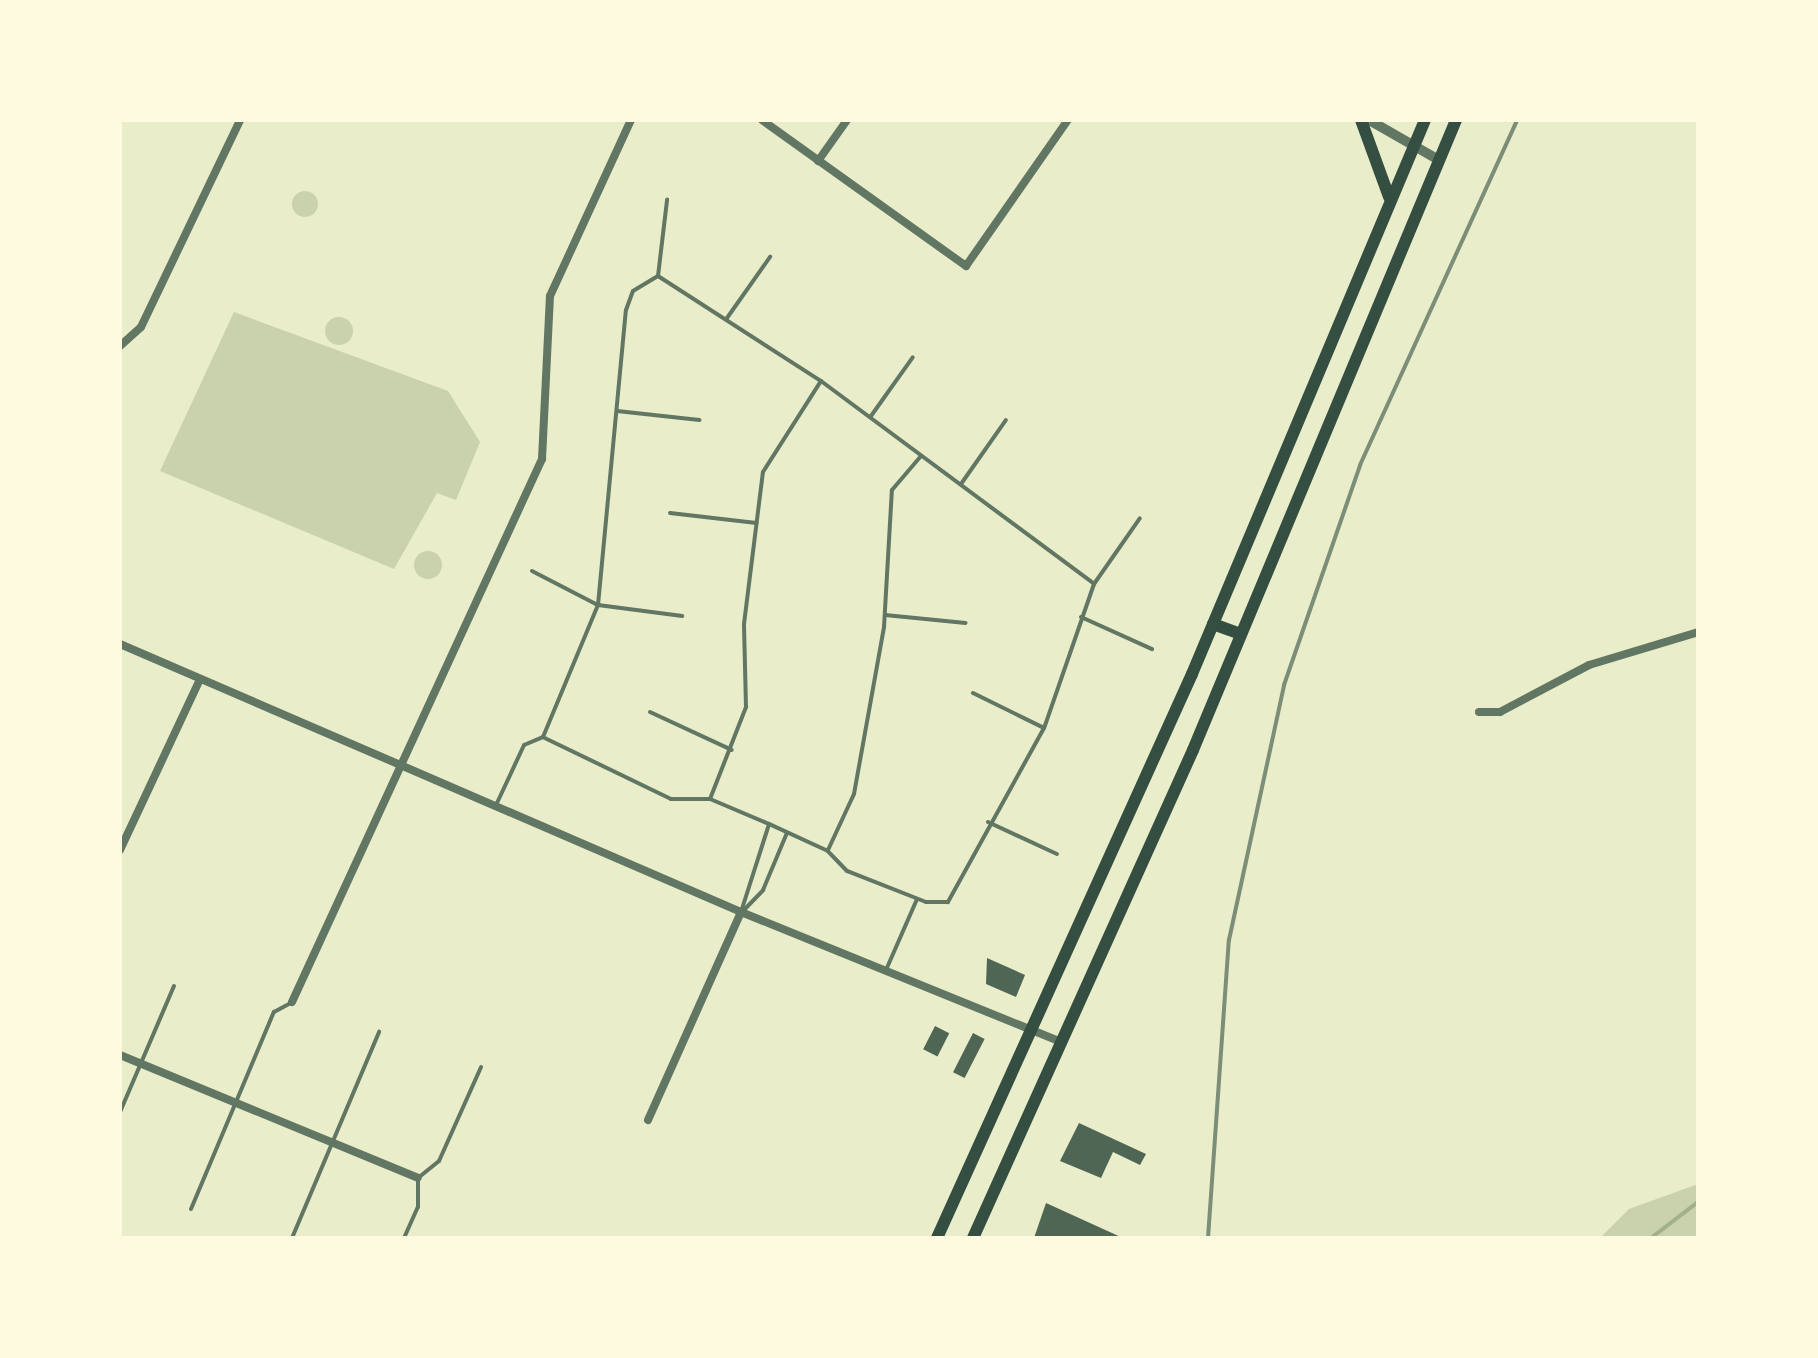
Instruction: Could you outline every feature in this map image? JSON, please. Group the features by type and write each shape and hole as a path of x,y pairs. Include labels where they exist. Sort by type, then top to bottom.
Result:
{"main road":[{"path":"1361,120 1389,197"},
{"path":"937,1238 1213,624 1389,197 1425,120"},
{"path":"973,1238 1240,634 1437,159 1456,120"},
{"path":"1213,624 1240,634"}],"street":[{"path":"120,346 141,327 240,120"},
{"path":"292,1002 542,459 550,296 631,120"},
{"path":"762,120 966,266 1068,120"},
{"path":"818,161 847,120"},
{"path":"1369,120 1437,159"},
{"path":"1479,712 1500,712 1589,665 1698,632"},
{"path":"120,644 497,803 741,912 1061,1042"},
{"path":"120,850 200,679"},
{"path":"648,1120 741,912"},
{"path":"120,1055 235,1106 418,1178"}],"lane":[{"path":"658,276 667,200"},
{"path":"727,318 770,257"},
{"path":"658,276 727,318 871,416 1094,584"},
{"path":"497,803 524,745 543,737 598,605 626,310 633,291 658,276"},
{"path":"871,416 913,357"},
{"path":"710,799 732,750 746,707 744,624 763,472 821,381"},
{"path":"617,411 700,420"},
{"path":"961,484 1006,420"},
{"path":"828,851 854,794 885,615 892,490 921,456"},
{"path":"670,513 756,523"},
{"path":"543,737 671,799 710,799 769,824 828,851 847,871 938,905 957,893 988,822 1044,728 1094,584 1140,518"},
{"path":"532,571 598,605 682,616"},
{"path":"885,615 966,623"},
{"path":"1081,617 1152,649"},
{"path":"973,693 1044,728"},
{"path":"650,712 732,750"},
{"path":"988,822 1057,854"},
{"path":"741,912 769,824"},
{"path":"741,912 757,900 787,832"},
{"path":"886,971 917,899"},
{"path":"120,1112 174,986"},
{"path":"191,1209 274,1012 292,1002"},
{"path":"292,1238 379,1032"},
{"path":"404,1238 418,1207 418,1178 439,1161 481,1067"}],"green space":[{"path":"305,191 314,195 318,204 314,213 305,217 296,213 292,204 296,195"},
{"path":"234,312 448,391 480,442 456,500 437,493 394,569 160,471"},
{"path":"339,317 349,321 353,331 349,341 339,345 329,341 325,331 329,321"},
{"path":"428,551 438,555 442,565 438,575 428,579 418,575 414,565 418,555"},
{"path":"1698,1184 1698,1238 1600,1238 1629,1209"}],"building":[{"path":"987,958 1025,975 1016,997 986,984"},
{"path":"935,1026 949,1033 937,1056 923,1049"},
{"path":"973,1033 985,1039 965,1078 953,1072"},
{"path":"1079,1123 1146,1154 1140,1165 1113,1152 1101,1178 1060,1161"},
{"path":"1046,1203 1123,1238 1034,1238"}],"waterway":[{"path":"1651,1238 1698,1202"}],"railway":[{"path":"1208,1238 1229,940 1284,685 1360,465 1517,120"}]}
